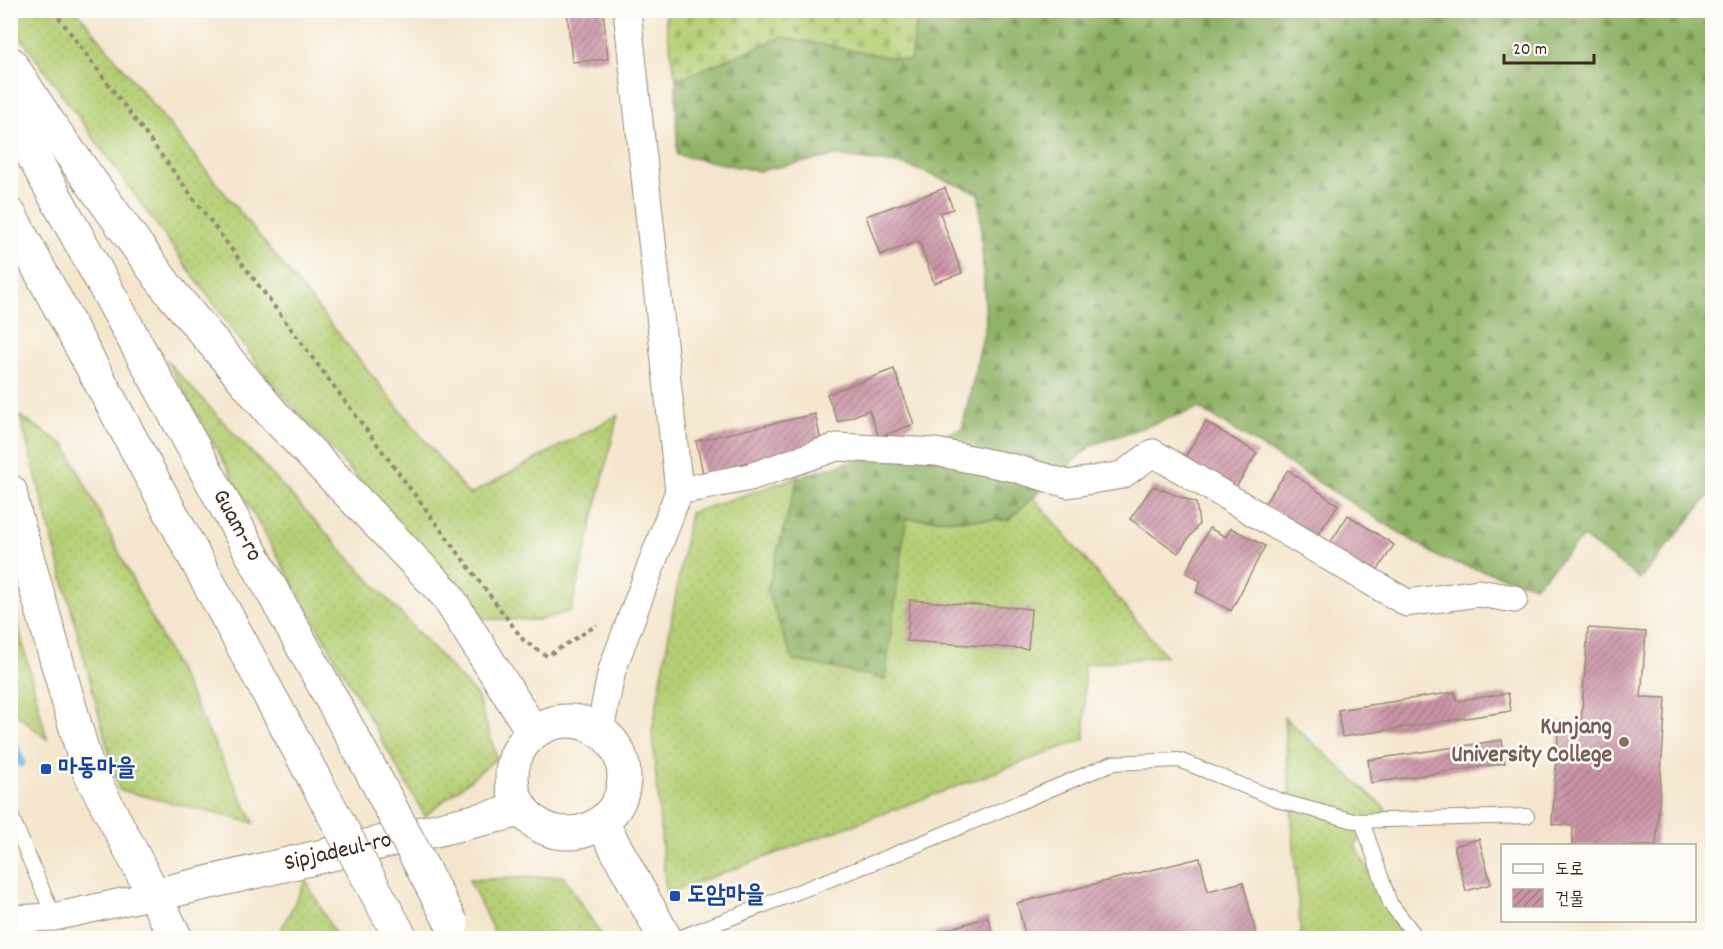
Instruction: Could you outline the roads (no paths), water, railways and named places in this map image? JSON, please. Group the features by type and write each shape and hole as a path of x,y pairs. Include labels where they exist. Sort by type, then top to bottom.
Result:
{"main road":[{"path":"10,63 50,125 177,298 271,412 446,594 533,732"},
{"name":"Guam-ro","path":"10,114 375,778 456,932"},
{"path":"10,215 401,939"},
{"path":"10,491 53,652 87,767 176,939"},
{"path":"566,720 584,722 600,730 613,742 622,758 625,776 622,794 614,810 602,823 585,831 568,834 550,831 535,823 522,810 514,795 511,778 514,761 522,745 533,732 548,724 566,720"},
{"name":"Sipjadeul-ro","path":"154,895 522,810"},
{"path":"602,823 665,939"}],"street":[{"path":"600,730 612,670 679,491 627,10"},
{"path":"679,491 750,477 837,447 936,452 1014,468 1068,484 1122,475 1153,453 1407,603 1479,593 1514,599"},
{"path":"10,920 54,917 154,895"}],"lane":[{"path":"679,939 893,855 1113,763 1179,760 1284,802 1354,821 1527,816"},
{"path":"10,813 54,917"},
{"path":"1362,821 1390,903 1417,939"}],"waterway":[{"path":"10,734 21,763"}],"place":[{"name":"Kunjang University College","path":"1624,742"},
{"name":"마동마을","path":"46,769"},
{"name":"도암마을","path":"675,896"}]}
